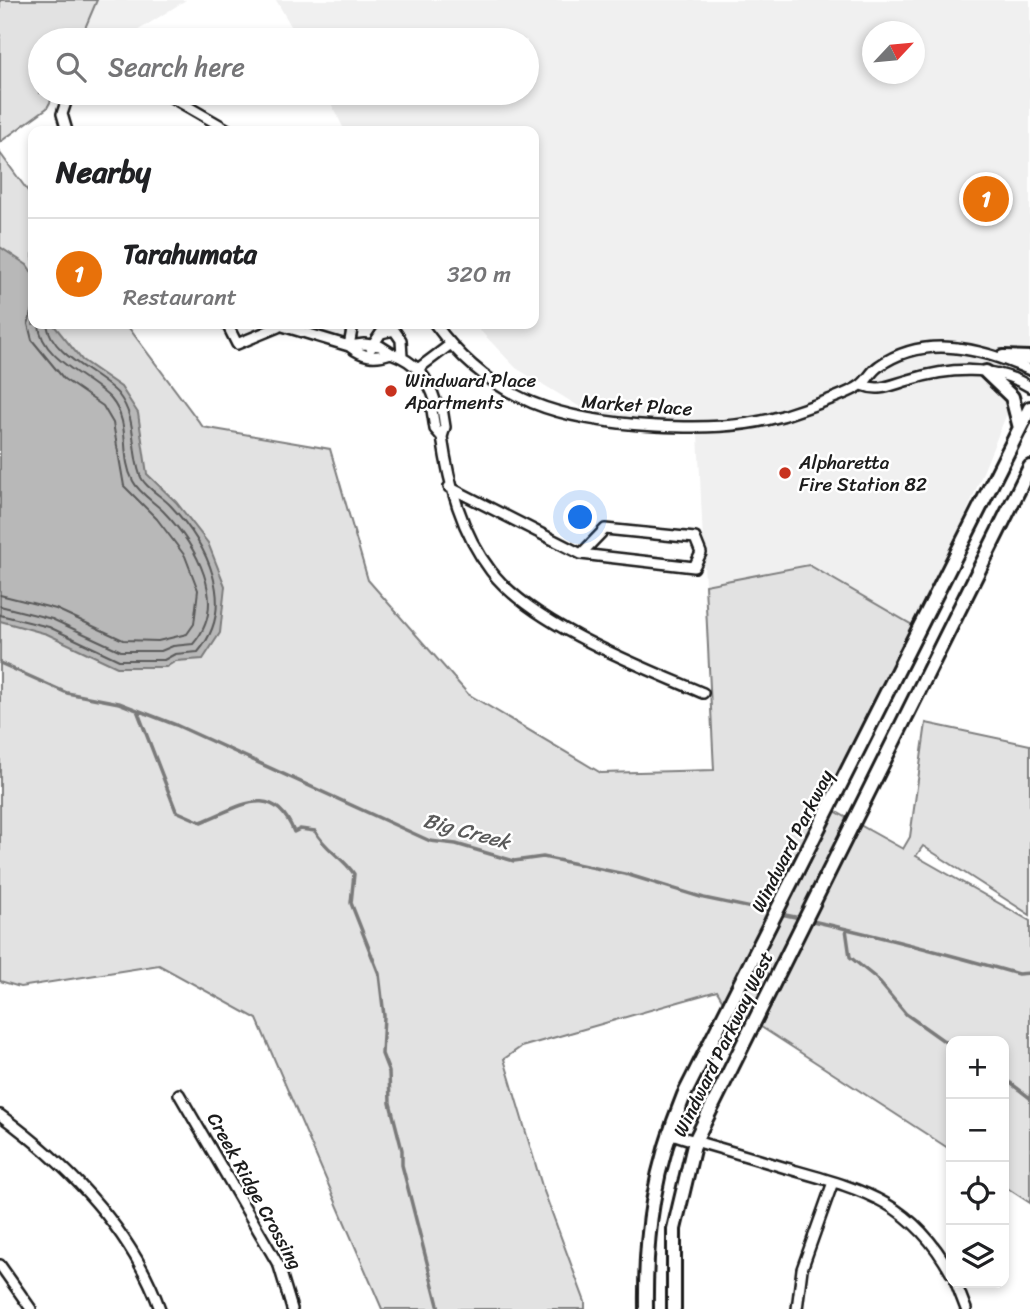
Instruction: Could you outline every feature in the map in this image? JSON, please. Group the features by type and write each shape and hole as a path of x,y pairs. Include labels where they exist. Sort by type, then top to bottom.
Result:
{"main road":[{"path":"1003,357 1030,358"},
{"path":"986,372 1012,397 1020,428"},
{"name":"Windward Parkway","path":"646,1309 649,1215 668,1133 684,1095 1030,408"},
{"name":"Windward Parkway West","path":"674,1309 674,1229 695,1141 1030,467"}],"street":[{"path":"65,105 62,114 66,126"},
{"path":"185,105 221,126"},
{"path":"230,329 237,344 269,329"},
{"path":"291,329 349,346 372,345 402,357 419,369 431,387 436,403 442,408 442,437 449,487 468,533 491,572 524,604 624,659 703,693"},
{"path":"349,346 352,329"},
{"name":"Market Place","path":"439,329 451,344 495,383 520,397 554,412 608,423 667,427 740,426 796,411 862,385 881,364 931,348 960,346 1003,357 1030,370"},
{"path":"371,357 372,345 381,333 394,330 401,340 402,357"},
{"path":"419,369 451,344"},
{"path":"349,346 361,356 391,353"},
{"name":"Market Place","path":"862,385 882,389 952,370 986,372 1019,380 1030,387"},
{"path":"436,403 432,410 442,437"},
{"path":"434,421 444,419"},
{"path":"449,487 581,554 694,567 701,553 695,538 605,529 581,554"},
{"name":"Creek Ridge Crossing","path":"179,1094 279,1265 292,1309"},
{"path":"0,1115 53,1156 94,1198 151,1285 160,1309"},
{"path":"668,1133 859,1188 910,1220 932,1244 946,1265"},
{"path":"797,1309 802,1269 833,1182"},
{"path":"0,1265 31,1309"},
{"path":"958,1288 966,1309"}],"shaded area":[{"path":"0,0 97,0 85,28 28,28 28,105 49,105 0,142"},
{"path":"97,0 186,0 142,28 85,28"},
{"path":"276,0 1030,0 1030,357 919,629 809,565 705,585 698,433 618,430 516,368 479,329 539,329 539,126 342,126 332,105 539,105 539,28 292,28"},
{"path":"0,153 28,191 28,329 130,329 203,427 330,449 368,580 468,694 601,773 714,770 705,585 809,565 919,629 826,806 903,849 910,837 926,723 1030,745 1030,915 923,846 916,856 1030,921 1030,1203 1009,1189 1009,1036 946,1036 946,1147 724,1003 717,991 521,1047 504,1059 542,1186 585,1302 585,1309 382,1309 257,1019 159,965 20,987 0,981"}],"water":[{"path":"0,247 28,266 28,329 57,329 82,360 121,387 138,413 147,474 176,502 208,543 225,586 220,633 203,659 176,661 166,667 117,667 47,634 0,621"}],"waterway":[{"name":"Big Creek","path":"0,663 67,693 119,703 176,725 430,841 456,844 514,861 543,857 629,875 704,898 800,918"},
{"path":"137,710 176,811 201,822 241,805 265,802 276,807 285,816 294,832 300,829 315,831 354,874 351,903 379,974 384,1016 382,1054 389,1072 390,1103 402,1150 402,1165 439,1309"},
{"name":"Big Creek","path":"808,920 1018,974 1030,973"},
{"path":"846,929 850,957 876,978 906,1014 946,1042"},
{"path":"1009,1082 1030,1098"}],"place":[{"name":"Tarahumata","path":"986,199"},
{"name":"Windward Place Apartments","path":"391,391"},
{"name":"Alpharetta Fire Station 82","path":"785,473"}]}
